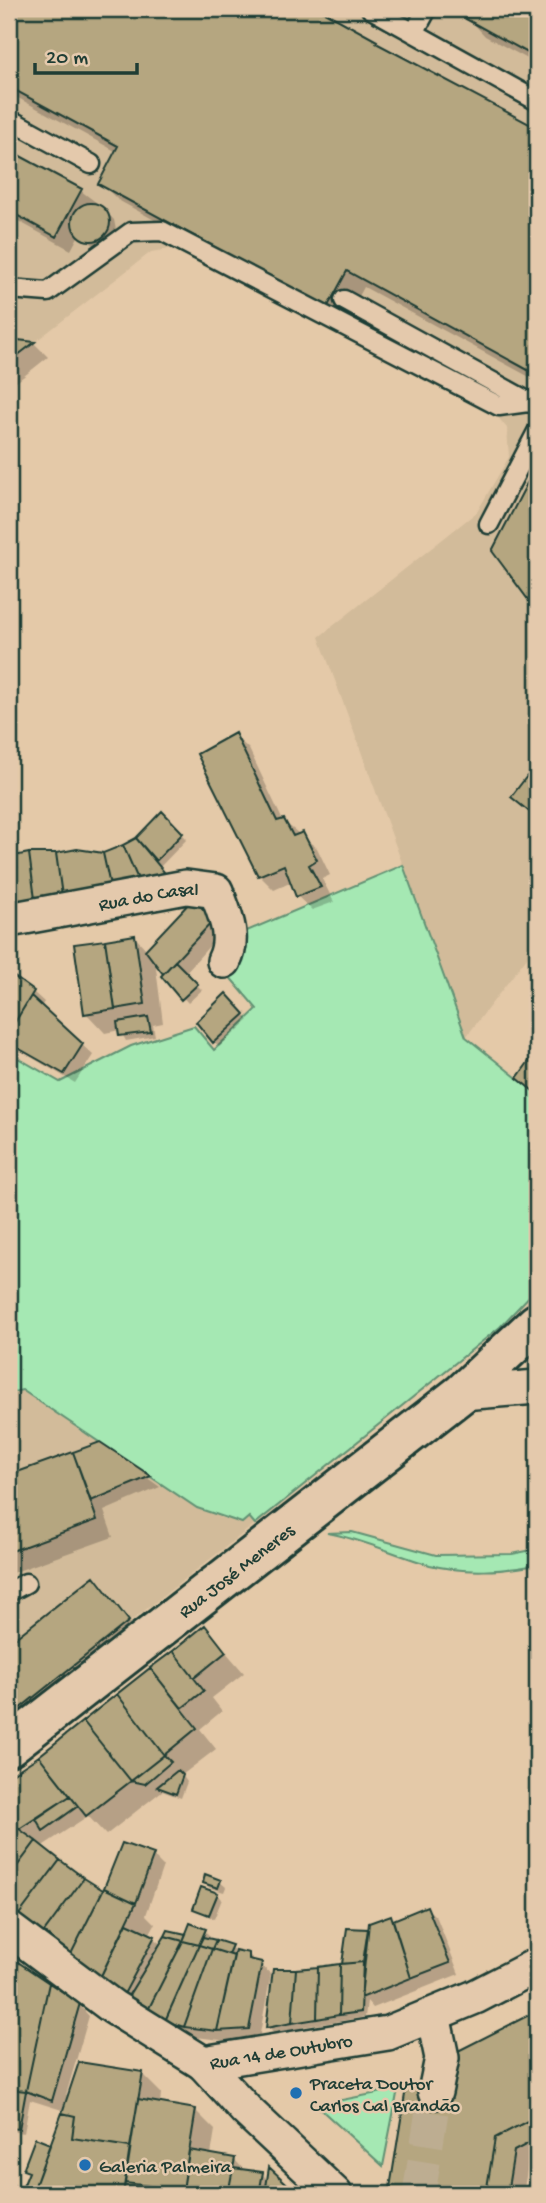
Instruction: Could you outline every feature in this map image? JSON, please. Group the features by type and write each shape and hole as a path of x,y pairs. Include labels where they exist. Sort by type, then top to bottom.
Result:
{"street":[{"name":"Rua do Casal","path":"9,920 187,887 216,891 230,934 231,948 224,961"},
{"name":"Rua José Meneres","path":"9,1746 462,1393 537,1323"},
{"path":"462,1393 537,1387"},
{"name":"Rua 14 de Outubro","path":"9,1929 113,2007 203,2063 388,2033 433,2015 537,1965"},
{"path":"433,2015 442,2058 435,2092"},
{"path":"203,2063 246,2110 335,2194"}],"lane":[{"path":"371,9 537,101"},
{"path":"414,33 427,9"},
{"path":"9,119 91,163"},
{"path":"9,289 47,292 131,232 162,231 499,407 533,404"},
{"path":"344,300 533,404"},
{"path":"489,524 537,432"},
{"path":"9,1592 26,1583"}],"shaded area":[{"path":"9,9 537,9 537,944 466,1037 319,637 477,512 509,457 507,428 496,415 180,247 151,252 9,362"},
{"path":"21,1390 219,1517 242,1523 249,1517 255,1524 9,1717 9,1394"}],"green space":[{"path":"403,865 466,1037 537,1094 537,1288 500,1327 255,1524 249,1517 242,1523 197,1508 22,1390 9,1393 9,1053 60,1082 131,1046 194,1026 214,1050 257,1009 228,975 242,933"},
{"path":"352,1532 436,1555 512,1554 537,1549 537,1565 484,1571 443,1568 327,1533"},
{"path":"398,2089 383,2166 316,2105"}],"building":[{"path":"9,9 319,9 377,41 376,43 537,128 537,375 347,271 327,308 98,184 118,146 9,87"},
{"path":"463,9 537,9 537,58 466,19 470,12"},
{"path":"9,150 82,189 56,237 9,211"},
{"path":"91,203 105,208 110,222 105,236 91,241 77,236 72,222 77,208"},
{"path":"9,339 35,342 9,362"},
{"path":"537,464 537,608 492,551"},
{"path":"235,733 277,821 284,819 293,836 303,832 317,860 309,865 321,887 296,897 284,865 258,876 197,754"},
{"path":"537,763 537,818 511,797"},
{"path":"162,811 183,833 156,861 136,838"},
{"path":"136,838 165,873 140,884 123,845"},
{"path":"123,845 140,884 112,895 103,853"},
{"path":"77,849 103,853 112,895 63,903 56,853"},
{"path":"29,853 36,907 13,912 9,868 17,867 14,856"},
{"path":"29,853 56,853 63,903 36,907"},
{"path":"193,899 214,920 163,974 145,950"},
{"path":"135,935 145,1004 115,1009 105,940"},
{"path":"105,940 115,1009 84,1014 74,944"},
{"path":"175,961 198,984 181,1000 161,976"},
{"path":"9,973 34,991 9,1032"},
{"path":"226,993 245,1014 213,1043 196,1022"},
{"path":"31,996 83,1044 64,1074 9,1043 9,1032"},
{"path":"148,1017 151,1032 119,1036 117,1022"},
{"path":"537,1050 537,1094 517,1078"},
{"path":"100,1442 151,1476 91,1501 73,1452"},
{"path":"73,1452 97,1520 9,1552 9,1475"},
{"path":"94,1576 129,1621 9,1717 9,1643"},
{"path":"205,1625 226,1652 194,1678 173,1651"},
{"path":"173,1651 204,1691 182,1708 150,1668"},
{"path":"150,1668 197,1728 164,1755 117,1694"},
{"path":"117,1694 164,1755 131,1781 83,1721"},
{"path":"83,1721 131,1781 86,1816 39,1756"},
{"path":"164,1755 171,1762 145,1784 131,1781"},
{"path":"39,1756 70,1796 19,1829 9,1818 9,1776"},
{"path":"178,1770 183,1775 176,1794 157,1787"},
{"path":"70,1796 78,1806 43,1831 36,1819"},
{"path":"12,1824 36,1841 9,1877 9,1829"},
{"path":"36,1841 60,1860 15,1920 9,1916 9,1877"},
{"path":"122,1843 154,1854 136,1903 104,1888"},
{"path":"60,1860 84,1878 39,1939 15,1920"},
{"path":"205,1874 221,1880 218,1888 203,1883"},
{"path":"84,1878 103,1890 68,1960 39,1939"},
{"path":"201,1887 218,1893 209,1915 193,1909"},
{"path":"104,1888 136,1903 98,1982 68,1960"},
{"path":"427,1906 450,1963 411,1978 393,1920"},
{"path":"391,1915 411,1978 361,1998 369,1923"},
{"path":"127,1923 155,1936 123,1996 98,1982"},
{"path":"190,1923 206,1929 199,1945 183,1941"},
{"path":"347,1928 368,1929 363,1962 342,1964"},
{"path":"168,1930 186,1934 183,1941 165,1936"},
{"path":"165,1936 183,1941 148,2010 127,1998"},
{"path":"203,1937 216,1940 212,1949 199,1945"},
{"path":"216,1940 232,1945 228,1954 212,1949"},
{"path":"183,1941 199,1945 165,2021 148,2010"},
{"path":"199,1945 212,1949 184,2027 165,2021"},
{"path":"212,1949 234,1956 217,2031 184,2027"},
{"path":"235,1950 249,1953 249,1959 262,1962 249,2029 217,2031"},
{"path":"9,1956 15,1960 9,2001"},
{"path":"15,1960 49,1983 26,2091 9,2089 9,2001"},
{"path":"363,1962 361,2012 339,2015 340,1964"},
{"path":"340,1964 339,2015 317,2019 318,1967"},
{"path":"318,1967 317,2019 292,2023 296,1969"},
{"path":"273,1969 296,1969 292,2023 266,2028"},
{"path":"49,1983 80,2003 52,2101 26,2091"},
{"path":"537,2011 537,2116 495,2138 486,2194 389,2194 406,2088 447,2094 456,2052"},
{"path":"79,2062 143,2072 130,2147 72,2138 75,2116 62,2113"},
{"path":"9,2089 26,2091 19,2129 9,2128"},
{"path":"138,2099 196,2109 183,2190 125,2183"},
{"name":"Galeria Palmeira","path":"62,2113 75,2116 72,2138 130,2147 123,2194 32,2194"},
{"path":"537,2116 537,2139 514,2151 507,2194 486,2194 495,2138"},
{"path":"35,2138 50,2144 32,2194 20,2194 29,2172 23,2170"},
{"path":"189,2150 235,2158 228,2194 123,2194 125,2183 183,2190"},
{"path":"269,2167 298,2194 265,2194"},
{"path":"233,2168 263,2172 259,2194 228,2194"}],"tunnel":[{"path":"419,2194 435,2092"}],"place":[{"name":"Praceta Doutor Carlos Cal Brandão","path":"296,2093"},
{"name":"Galeria Palmeira","path":"85,2165"}]}
